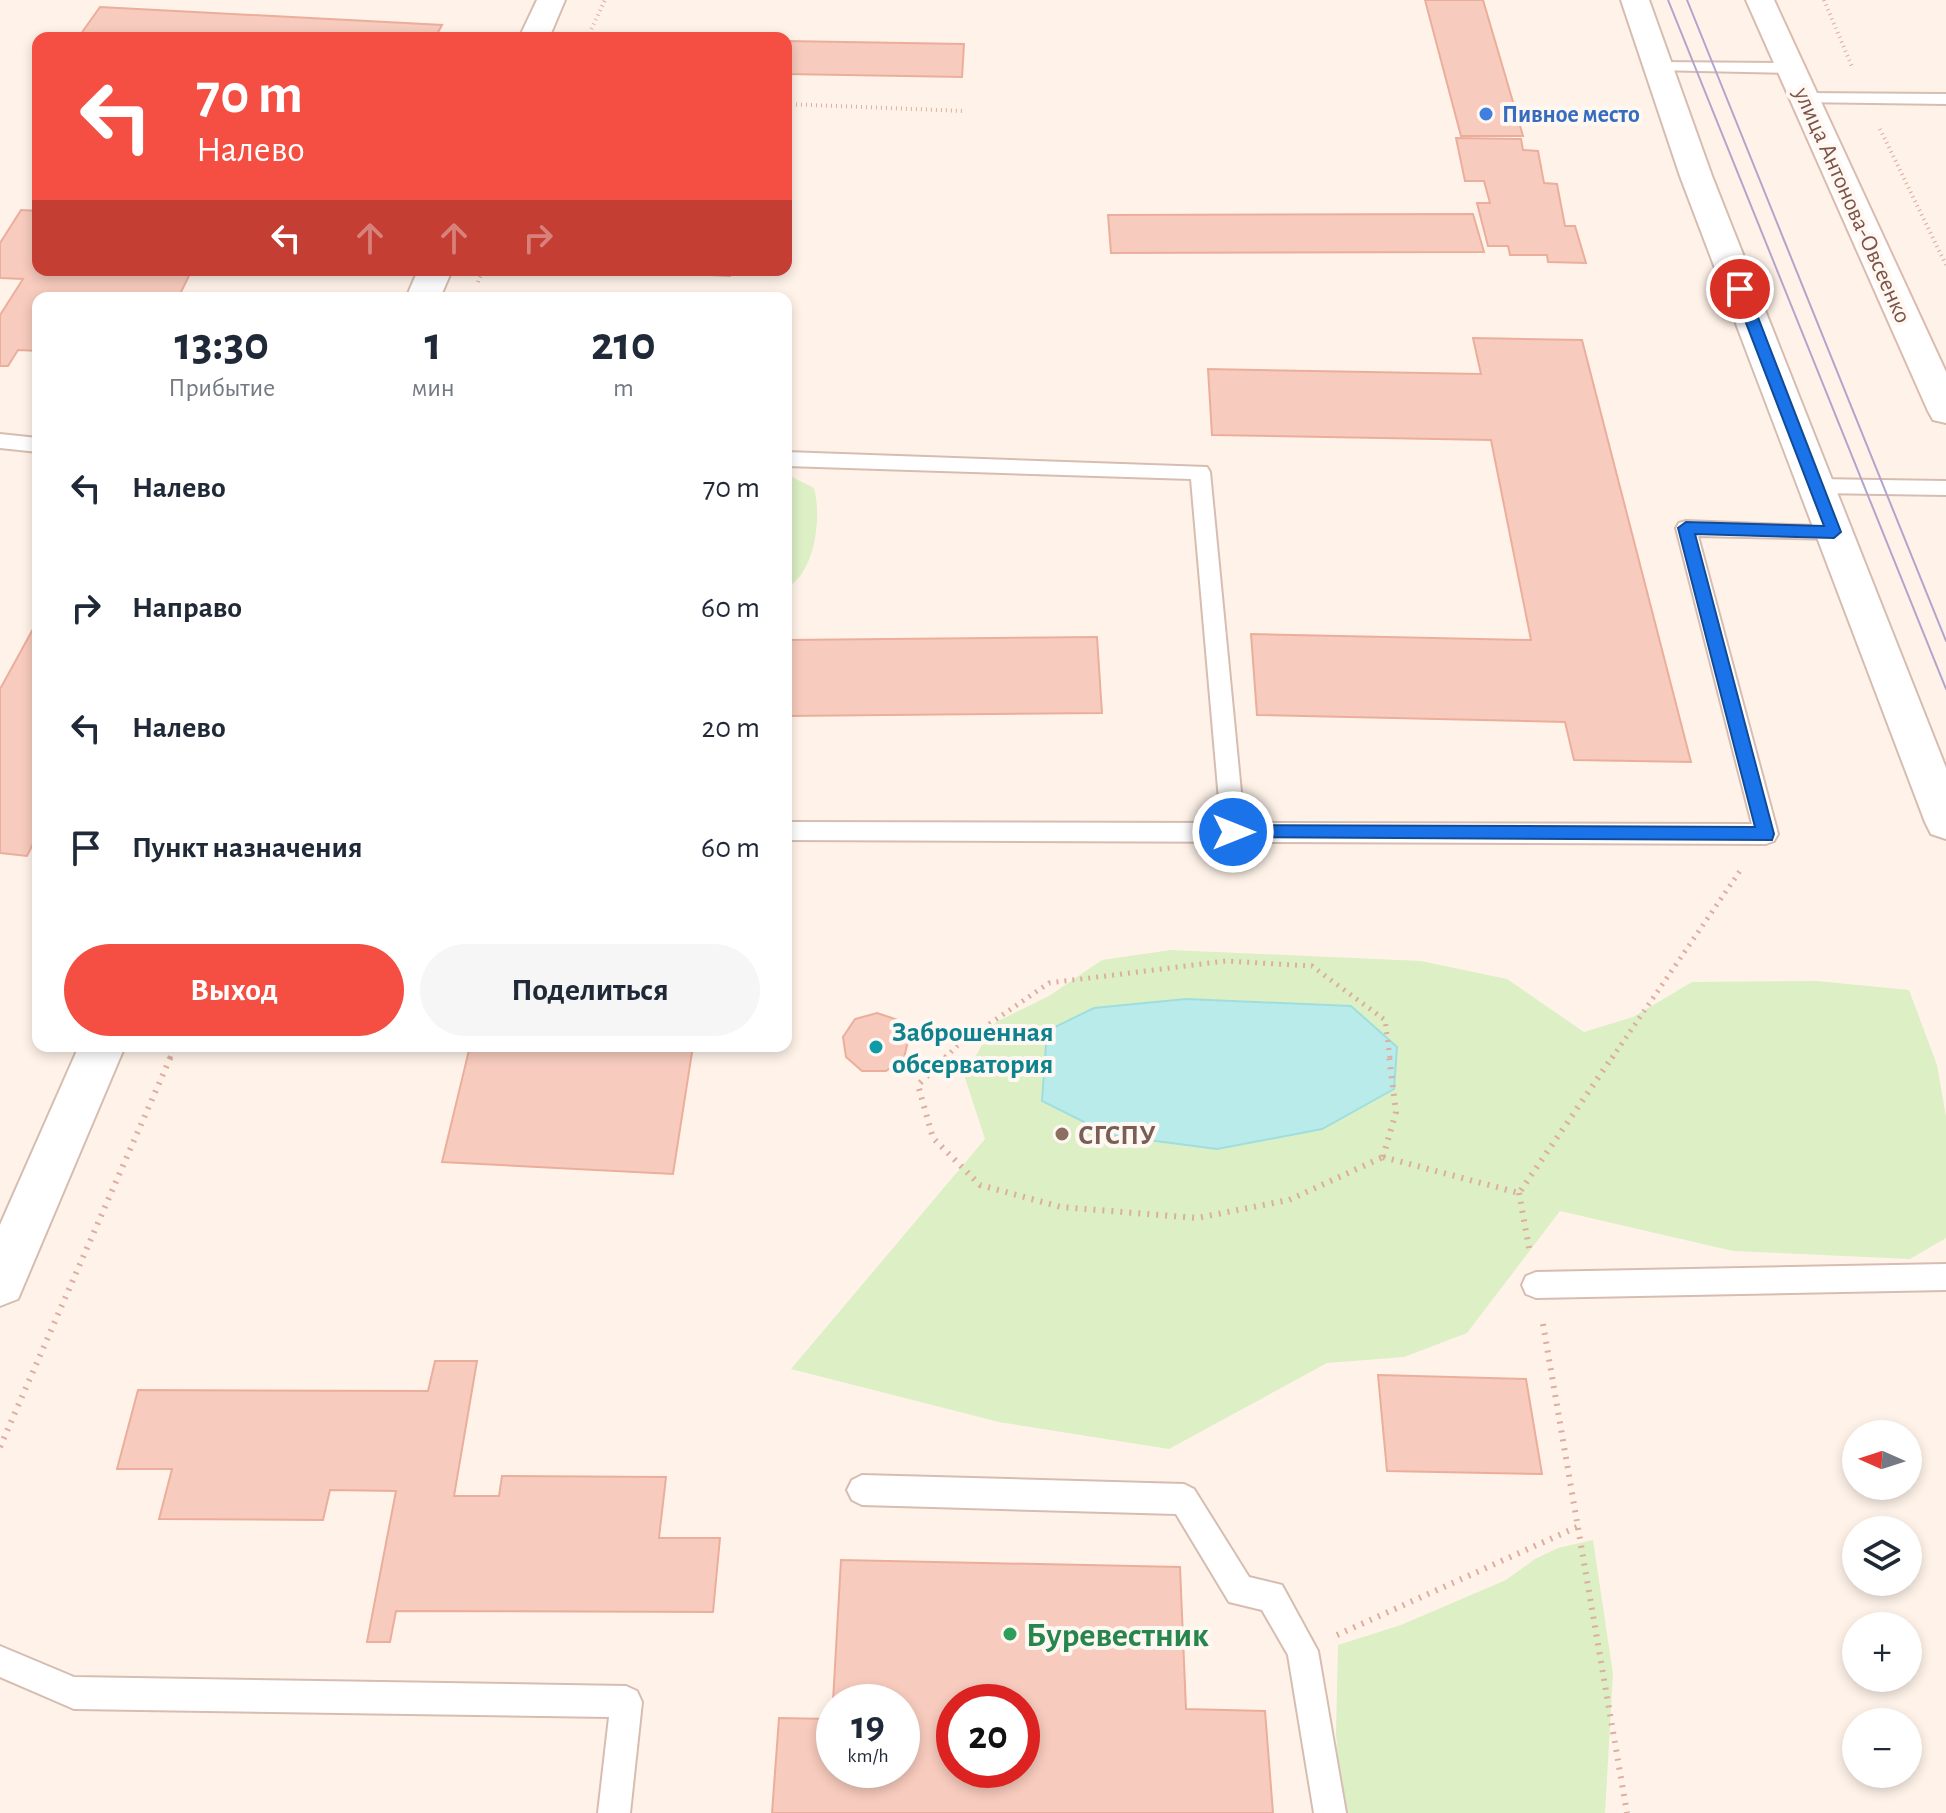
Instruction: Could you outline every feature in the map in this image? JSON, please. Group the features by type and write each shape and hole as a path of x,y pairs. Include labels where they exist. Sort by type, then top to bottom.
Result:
{"street":[{"path":"537,32 551,0"},
{"path":"1635,0 1816,486 1946,822"},
{"name":"улица Антонова-Овсеенко","path":"1760,0 1946,411"},
{"path":"0,1282 99,1052"}],"lane":[{"path":"1658,67 1791,68"},
{"path":"1803,98 1946,99"},
{"path":"0,441 32,444"},
{"path":"792,459 1200,472 1233,832"},
{"path":"1816,486 1946,488"},
{"path":"792,831 1766,834 1686,528 1834,532"},
{"path":"1536,1285 1946,1277"},
{"path":"862,1490 1184,1499 1240,1591 1271,1596 1303,1651 1330,1813"},
{"path":"0,1661 74,1693 626,1702 614,1813"}],"path":[{"path":"590,32 605,0"},
{"path":"1824,0 1866,99 1946,265"},
{"path":"792,104 964,111"},
{"path":"1627,1813 1519,1193 1766,834"},
{"path":"1383,1157 1396,1112 1385,1020 1312,966 1226,961 1049,983 957,1046 918,1085 933,1138 980,1185 1061,1207 1197,1218 1289,1200 1383,1157 1519,1193"},
{"path":"0,1447 172,1052"},
{"path":"1303,1651 1577,1527"}],"green space":[{"path":"792,477 814,488 817,514 810,558 792,584"},
{"path":"1171,950 1421,961 1507,979 1584,1032 1633,1017 1692,982 1817,981 1909,990 1937,1065 1946,1117 1946,1238 1910,1259 1733,1251 1560,1211 1467,1333 1404,1357 1327,1363 1169,1449 999,1422 791,1369 985,1139 964,1075 996,1022 1049,996 1102,960"},
{"path":"1593,1540 1613,1674 1605,1813 1342,1813 1336,1733 1338,1645 1401,1625 1506,1580 1535,1559 1558,1548"}],"water":[{"path":"1186,999 1351,1006 1397,1047 1394,1089 1322,1129 1217,1149 1110,1135 1042,1101 1047,1031 1094,1008"}],"building":[{"path":"1425,0 1483,0 1523,136 1461,136"},
{"path":"100,7 442,25 438,32 82,32"},
{"path":"792,41 964,44 962,77 792,74"},
{"path":"1456,138 1521,139 1523,150 1538,151 1544,183 1557,184 1565,226 1575,226 1586,263 1548,262 1547,255 1510,255 1508,246 1488,246 1477,203 1490,203 1484,181 1465,181"},
{"path":"21,210 32,211 32,276 189,276 181,292 32,292 32,351 18,350 8,366 0,366 0,315 23,279 0,278 0,243"},
{"path":"1473,214 1484,252 1111,253 1108,215"},
{"path":"1473,338 1582,340 1691,762 1574,760 1565,722 1257,715 1251,634 1531,640 1491,440 1212,435 1208,369 1481,374"},
{"path":"32,631 32,846 27,856 0,853 0,689"},
{"path":"1097,637 1102,713 792,716 792,640"},
{"name":"Заброшенная обсерватория","path":"877,1013 898,1020 909,1037 904,1058 886,1071 862,1071 846,1057 843,1037 855,1019"},
{"path":"469,1052 692,1052 673,1174 442,1162"},
{"path":"435,1361 477,1361 454,1496 499,1496 502,1476 666,1477 659,1538 720,1538 713,1612 396,1611 390,1642 367,1642 396,1491 330,1490 323,1520 159,1519 172,1469 117,1469 138,1390 428,1391"},
{"path":"1378,1375 1526,1379 1542,1474 1387,1471"},
{"name":"Буревестник","path":"841,1560 1180,1567 1186,1709 1265,1711 1273,1813 772,1813 779,1718 816,1719 816,1788 920,1788 920,1684 834,1684"}],"tram line":[{"path":"1668,0 1946,689"},
{"path":"1687,0 1946,641"}],"place":[{"name":"Пивное место","path":"1486,114"},
{"name":"Заброшенная обсерватория","path":"876,1047"},
{"name":"СГСПУ","path":"1062,1134"},
{"name":"Буревестник","path":"1010,1634"}],"route":[{"path":"1233,832 1766,834 1686,528 1834,532 1740,289"}]}
